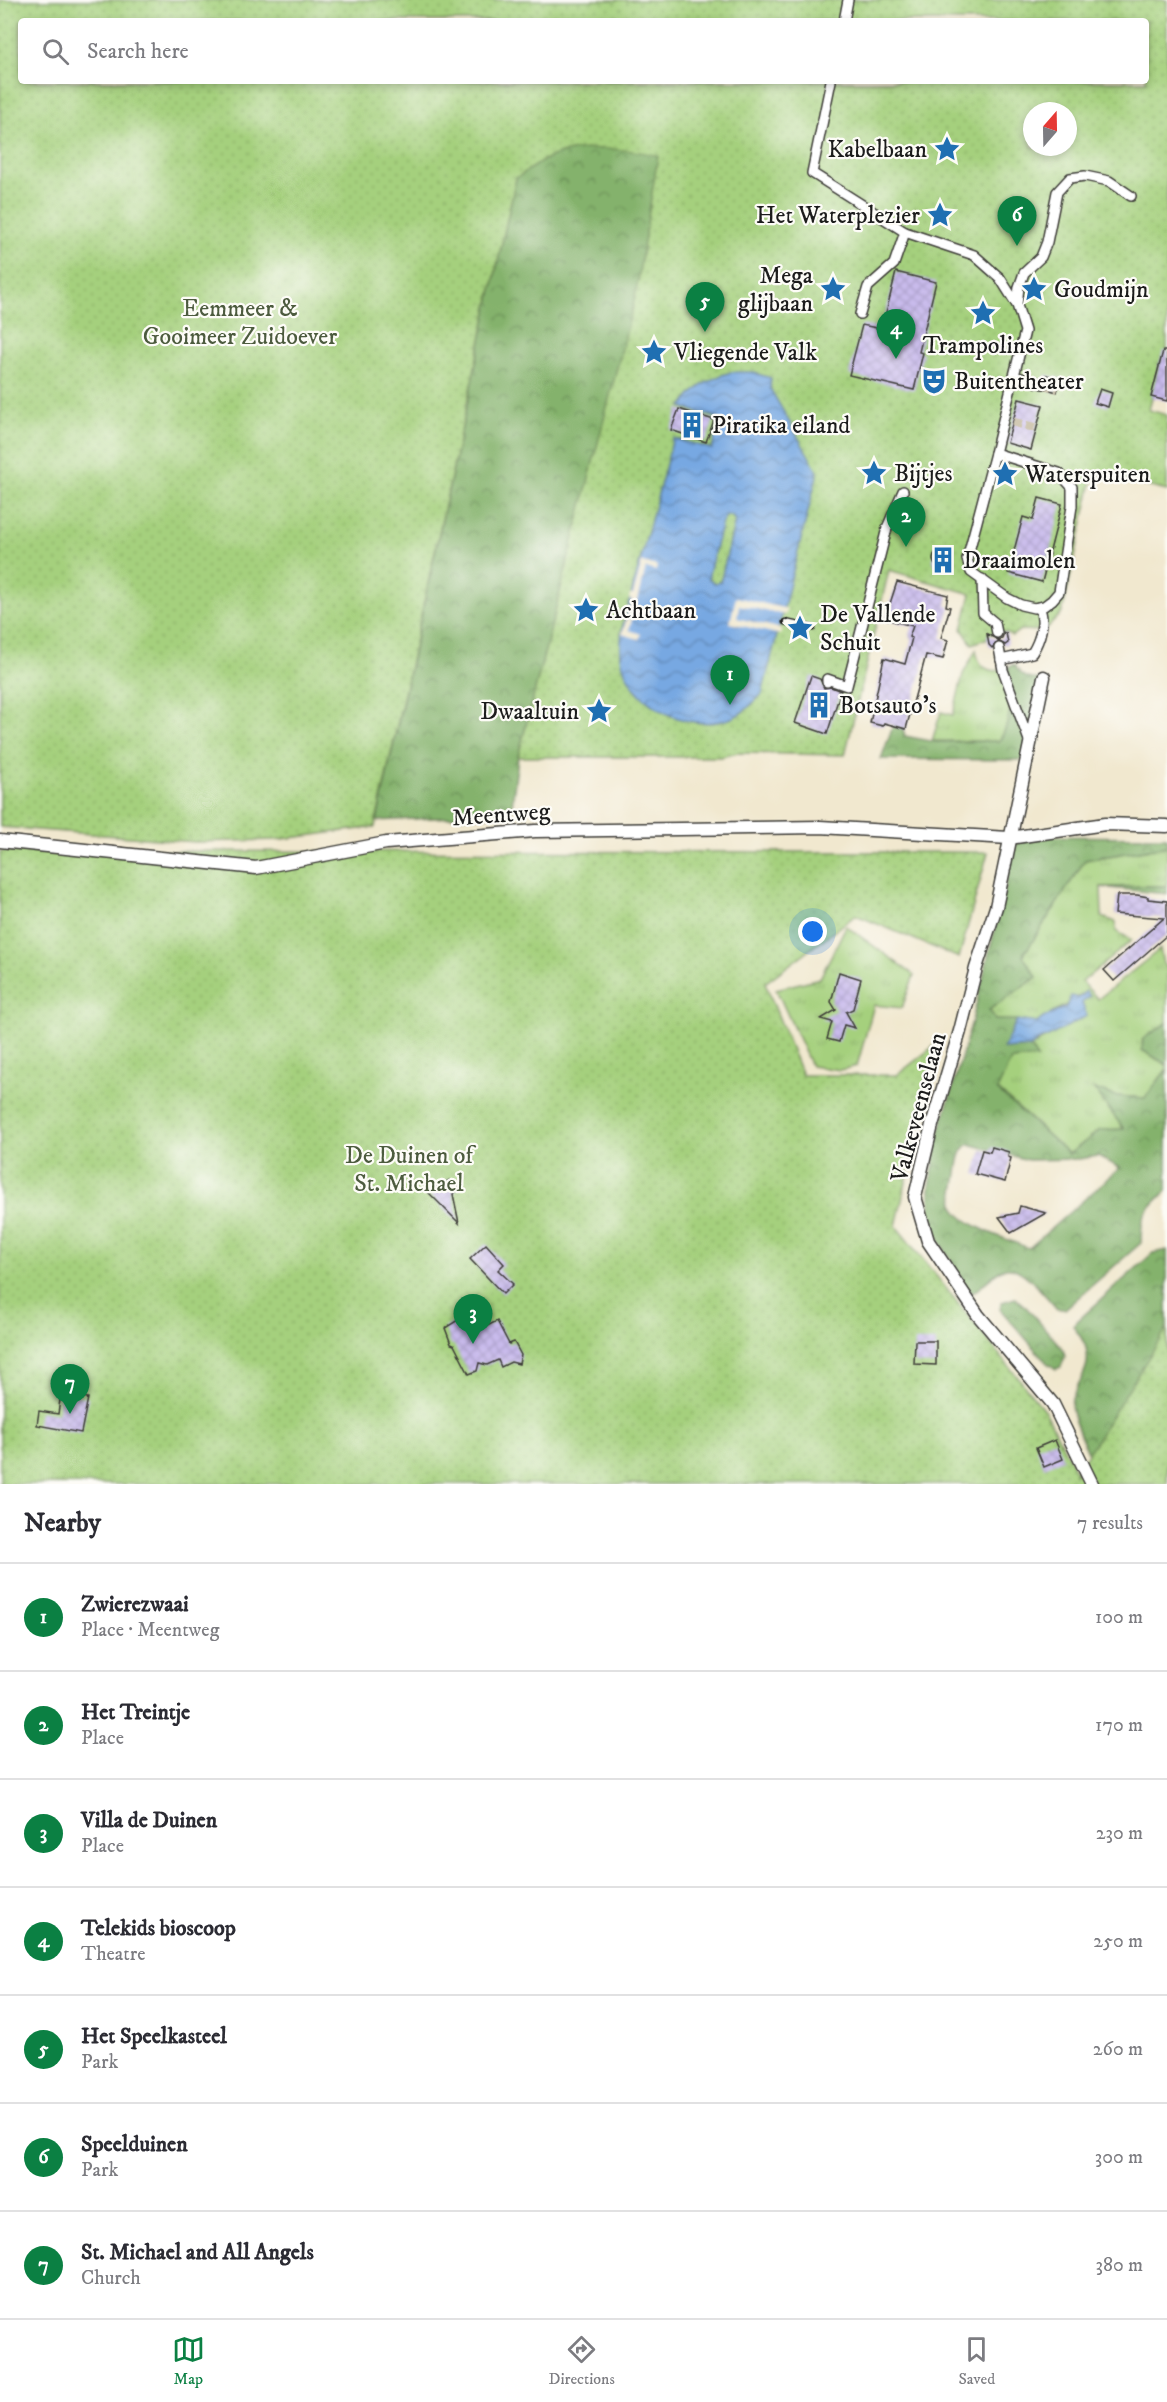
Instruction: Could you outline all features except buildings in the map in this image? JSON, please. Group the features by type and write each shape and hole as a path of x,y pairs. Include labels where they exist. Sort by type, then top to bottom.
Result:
{"street":[{"path":"845,18 848,0"},
{"path":"830,84 812,173 905,232 974,255 999,278 1017,305 1025,331 967,559 971,572 1006,598 1028,607 1039,607 1052,600 1059,592 1072,506 1072,486 1059,473 995,453"},
{"path":"1017,305 1019,287 1024,273 1041,257 1047,242 1057,192 1070,178 1085,176 1109,181 1131,196"},
{"path":"860,314 868,287 894,264 905,232"},
{"path":"1014,376 1044,384"},
{"path":"827,682 827,679 847,686 887,528 903,491"},
{"path":"982,579 983,613 995,624 997,633"},
{"path":"1001,660 1032,653 1043,620 1039,607"},
{"path":"999,648 1001,660 1030,743"},
{"name":"Valkeveenselaan","path":"1044,677 996,907 976,968 932,1125 915,1197 928,1241 978,1315 1053,1404 1092,1484"},
{"name":"Meentweg","path":"0,841 256,868 386,843 535,831 820,827 1009,838 1105,824 1167,826"}],"green space":[{"name":"Eemmeer & Gooimeer Zuidoever","path":"0,0 1167,0 1167,362 1160,361 1149,410 1167,415 1167,491 1094,473 1062,613 1044,631 1020,630 1012,636 1006,632 988,634 988,638 972,644 962,629 971,594 889,570 845,755 737,753 721,757 518,757 635,297 658,156 633,151 590,149 552,156 516,178 375,827 275,840 196,842 0,827"},
{"path":"121,0 35,18 18,18 18,84 909,84 588,483 518,757 511,814 377,821 516,178 0,154 0,21"},
{"path":"976,650 980,662 987,669 997,671 1009,667 1010,706 1004,733 999,741 932,741 941,712 953,715 963,674"},
{"path":"1014,664 1025,676 1041,679 1023,760 881,759 893,726 903,729 905,736 936,742 999,741 1009,715 1009,667"},
{"path":"1018,836 1167,837 1167,846 1085,860 1023,956 1037,977 989,1010 995,1020 1017,1020 1003,1049 1030,1047 1037,1058 1011,1060 997,1090 1069,1154 1100,1130 1124,1129 1094,1089 1116,1096 1145,1098 1167,1069 1167,1190 1146,1213 1142,1225 1141,1243 1065,1309 1057,1309 1024,1275 1010,1268 999,1271 973,1293 966,1287 930,1225 930,1186 939,1133 972,1021","holes":["969,1144 1028,1160 1079,1159 1098,1156 1120,1168 1029,1248 986,1231 957,1212 953,1197 958,1164 961,1153"]},
{"path":"1167,846 1167,886 1101,887 1102,917 1116,922 1116,931 1132,940 1082,982 1098,999 1160,949 1163,964 1167,968 1167,1023 1144,1039 1142,1050 1167,1065 1167,1069 1145,1098 1116,1096 1095,1090 1124,1129 1100,1130 1069,1154 997,1089 1011,1060 1037,1058 1030,1047 1054,1033 1082,1003 1086,991 1074,1001 1037,1023 995,1020 989,1010 1037,977 1022,956 1085,860"},
{"name":"De Duinen of St. Michael","path":"0,851 988,852 959,958 856,915 765,983 802,1075 897,1075 938,1043 896,1226 1045,1411 1075,1474 1167,1328 1167,1484 0,1484"},
{"path":"1167,886 1167,894 1100,887"},
{"path":"846,926 914,975 902,1008 874,1005 857,1066 840,1070 811,1066 776,989 820,978"},
{"path":"1167,1023 1167,1065 1142,1050 1143,1039"},
{"path":"1167,1250 1167,1484 1103,1484 1081,1438 1072,1411 1073,1396 1087,1364 1084,1342 1073,1325 1153,1253"},
{"path":"1015,1298 1026,1307 1063,1349 1065,1356 1061,1367 1056,1369 1047,1363 1000,1309 1002,1302"}],"water":[{"path":"731,372 751,372 771,378 770,388 818,472 762,694 738,715 712,723 678,718 647,701 635,688 626,673 621,657 621,639 673,438 712,449 720,419 682,407 697,389","holes":["726,516 732,516 735,521 722,575 720,582 714,583 709,579 709,573 722,522"]},
{"path":"1086,991 1090,996 1082,1003 1087,1016 1042,1038 1030,1047 1003,1049 1017,1020 1037,1023 1066,1007 1071,996 1079,998"}],"pier":[{"path":"642,562 657,566 656,571 646,568 629,630 641,634 639,639 622,634 632,601 629,599 630,595 633,595"},
{"path":"736,597 787,609 785,615 739,605 737,618 782,629 781,635 730,623"}],"tunnel":[{"path":"1043,384 1058,389"},
{"path":"1013,422 1036,428"}],"railway":[{"path":"785,622 813,628"}],"place":[{"name":"Kabelbaan","path":"947,149"},
{"name":"Het Waterplezier","path":"940,215"},
{"name":"Speelduinen","path":"1017,246"},
{"name":"Mega glijbaan","path":"833,289"},
{"name":"Goudmijn","path":"1034,289"},
{"name":"Trampolines","path":"983,313"},
{"name":"Het Speelkasteel","path":"705,332"},
{"name":"Vliegende Valk","path":"654,352"},
{"name":"Telekids bioscoop","path":"896,359"},
{"name":"Buitentheater","path":"934,381"},
{"name":"Piratika eiland","path":"692,425"},
{"name":"Bijtjes","path":"874,473"},
{"name":"Waterspuiten","path":"1005,474"},
{"name":"Het Treintje","path":"906,547"},
{"name":"Draaimolen","path":"943,560"},
{"name":"Achtbaan","path":"586,610"},
{"name":"De Vallende Schuit","path":"800,628"},
{"name":"Zwierezwaai","path":"730,705"},
{"name":"Botsauto's","path":"819,705"},
{"name":"Dwaaltuin","path":"599,711"},
{"name":"Villa de Duinen","path":"473,1344"},
{"name":"St. Michael and All Angels","path":"70,1414"}]}
